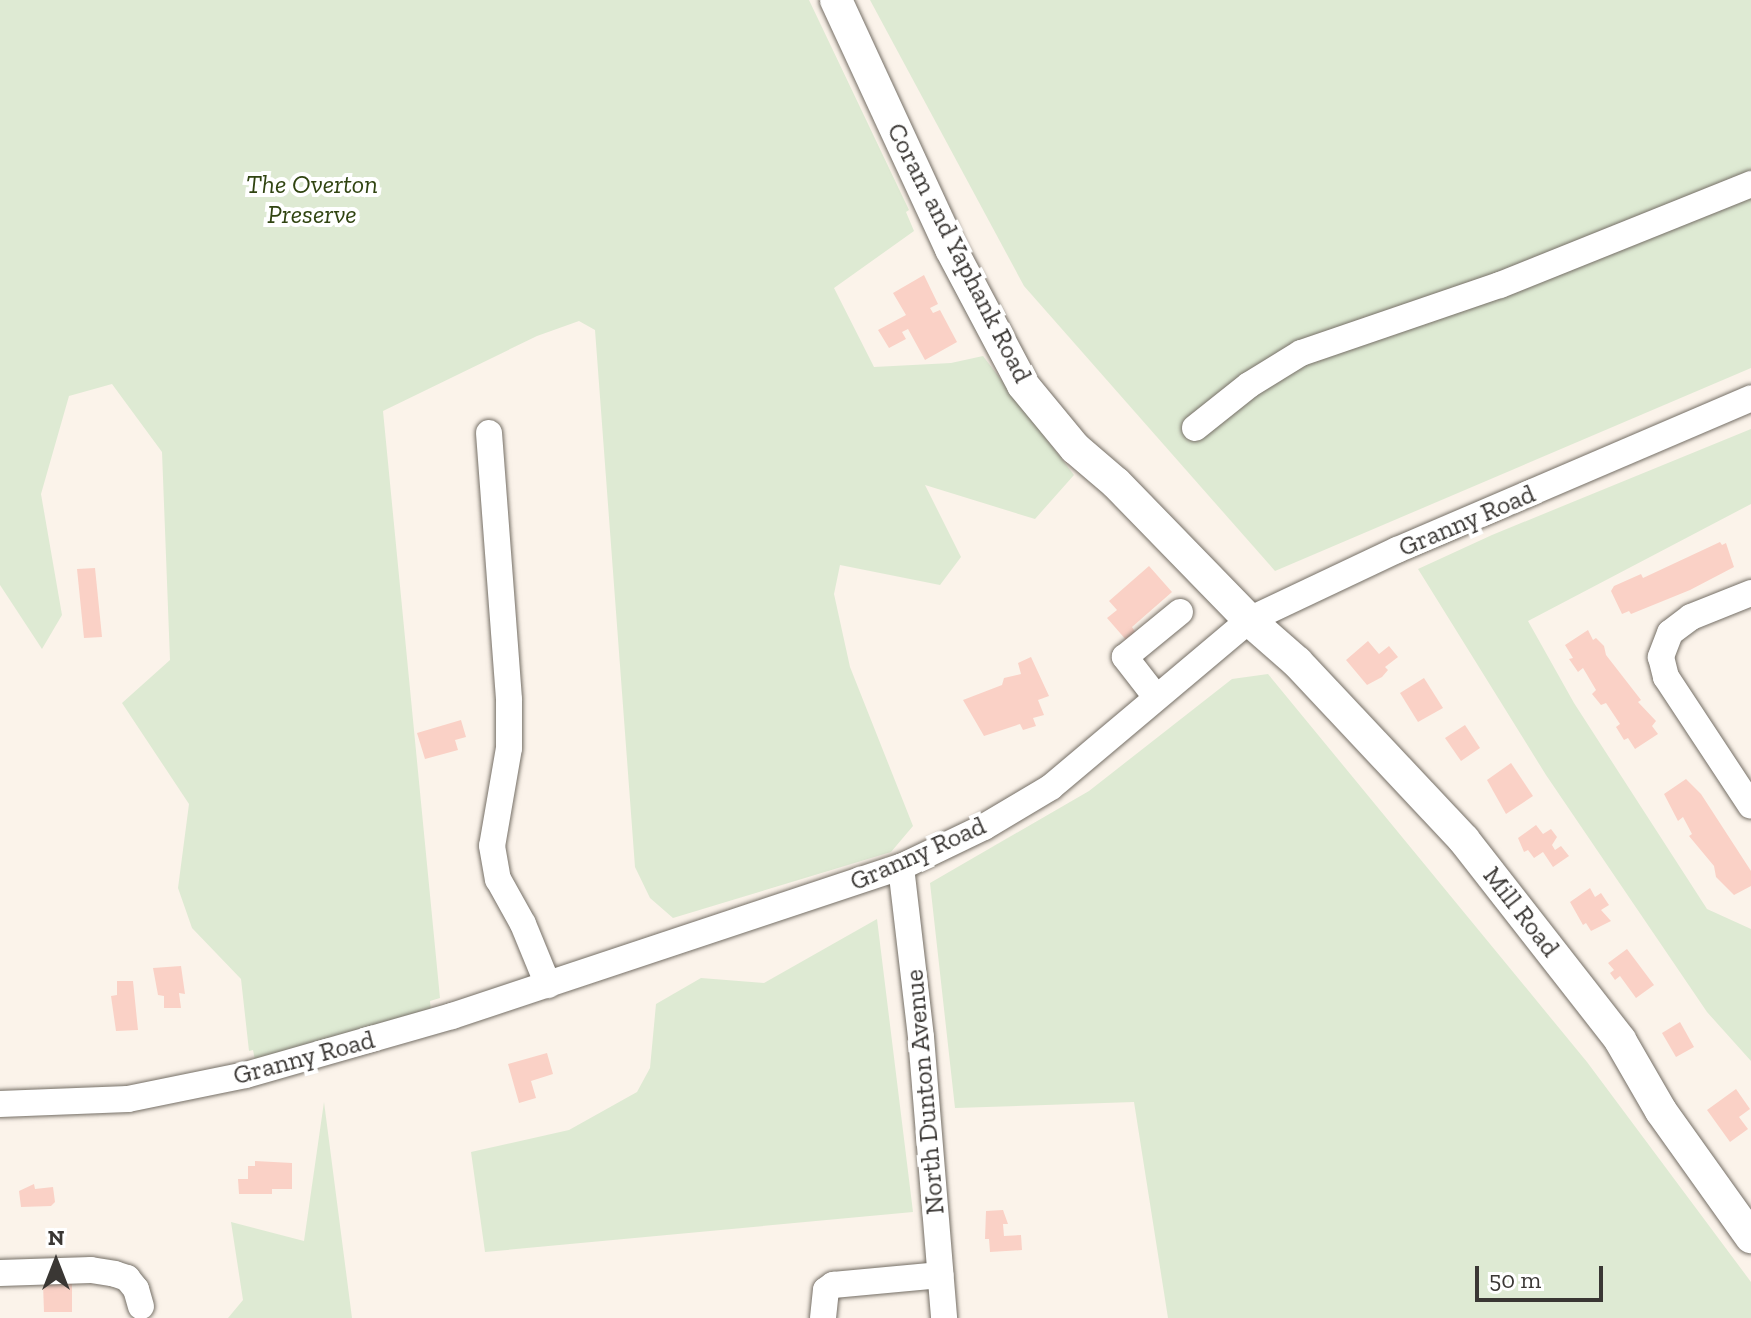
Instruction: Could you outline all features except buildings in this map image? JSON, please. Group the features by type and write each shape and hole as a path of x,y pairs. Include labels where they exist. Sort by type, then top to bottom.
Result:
{"main road":[{"name":"Coram and Yaphank Road","path":"836,0 951,249 1023,385 1075,448 1116,483 1249,620"},
{"name":"Mill Road","path":"1249,620 1297,662 1375,742 1505,889 1620,1040 1661,1111 1751,1237"}],"street":[{"path":"1195,428 1249,385 1301,353 1500,285 1751,184"},
{"name":"Granny Road","path":"0,1104 128,1099 246,1075 548,985 901,867 984,827 1051,787 1249,620 1397,550 1751,398"},
{"path":"489,433 509,700 509,748 492,846 498,879 523,924 548,985"},
{"path":"1751,593 1691,617 1670,633 1661,657 1666,677 1751,806"},
{"path":"1156,697 1125,657 1180,612"},
{"name":"North Dunton Avenue","path":"901,867 921,1037 944,1318"},
{"path":"0,1273 91,1270 115,1274 127,1278 136,1289 141,1306"},
{"path":"823,1318 826,1290 833,1285 941,1275"}],"green space":[{"name":"The Overton Preserve","path":"0,0 809,0 909,210 906,212 914,231 834,288 874,367 951,363 983,356 1074,475 1035,519 925,485 961,557 940,585 840,565 834,594 850,667 913,826 891,852 673,918 650,898 635,867 595,330 579,321 537,336 383,411 440,998 430,1001 431,1011 255,1060 253,1050 249,1051 241,979 192,928 178,888 189,804 122,703 170,660 162,452 112,384 69,396 41,494 62,615 42,649 0,585"},
{"path":"870,0 1751,0 1751,368 1275,571 1024,286"},
{"path":"1751,429 1751,504 1528,621 1574,703 1707,909 1751,929 1751,1061 1707,1012 1546,775 1418,569 1492,535"},
{"path":"1268,674 1587,1062 1751,1282 1751,1318 1168,1318 1134,1102 955,1108 930,883 1089,791 1232,679"},
{"path":"877,919 913,1212 485,1252 471,1152 569,1130 637,1092 650,1068 656,1004 701,978 764,983"},
{"path":"324,1102 352,1318 228,1318 243,1300 231,1222 304,1241"}]}
